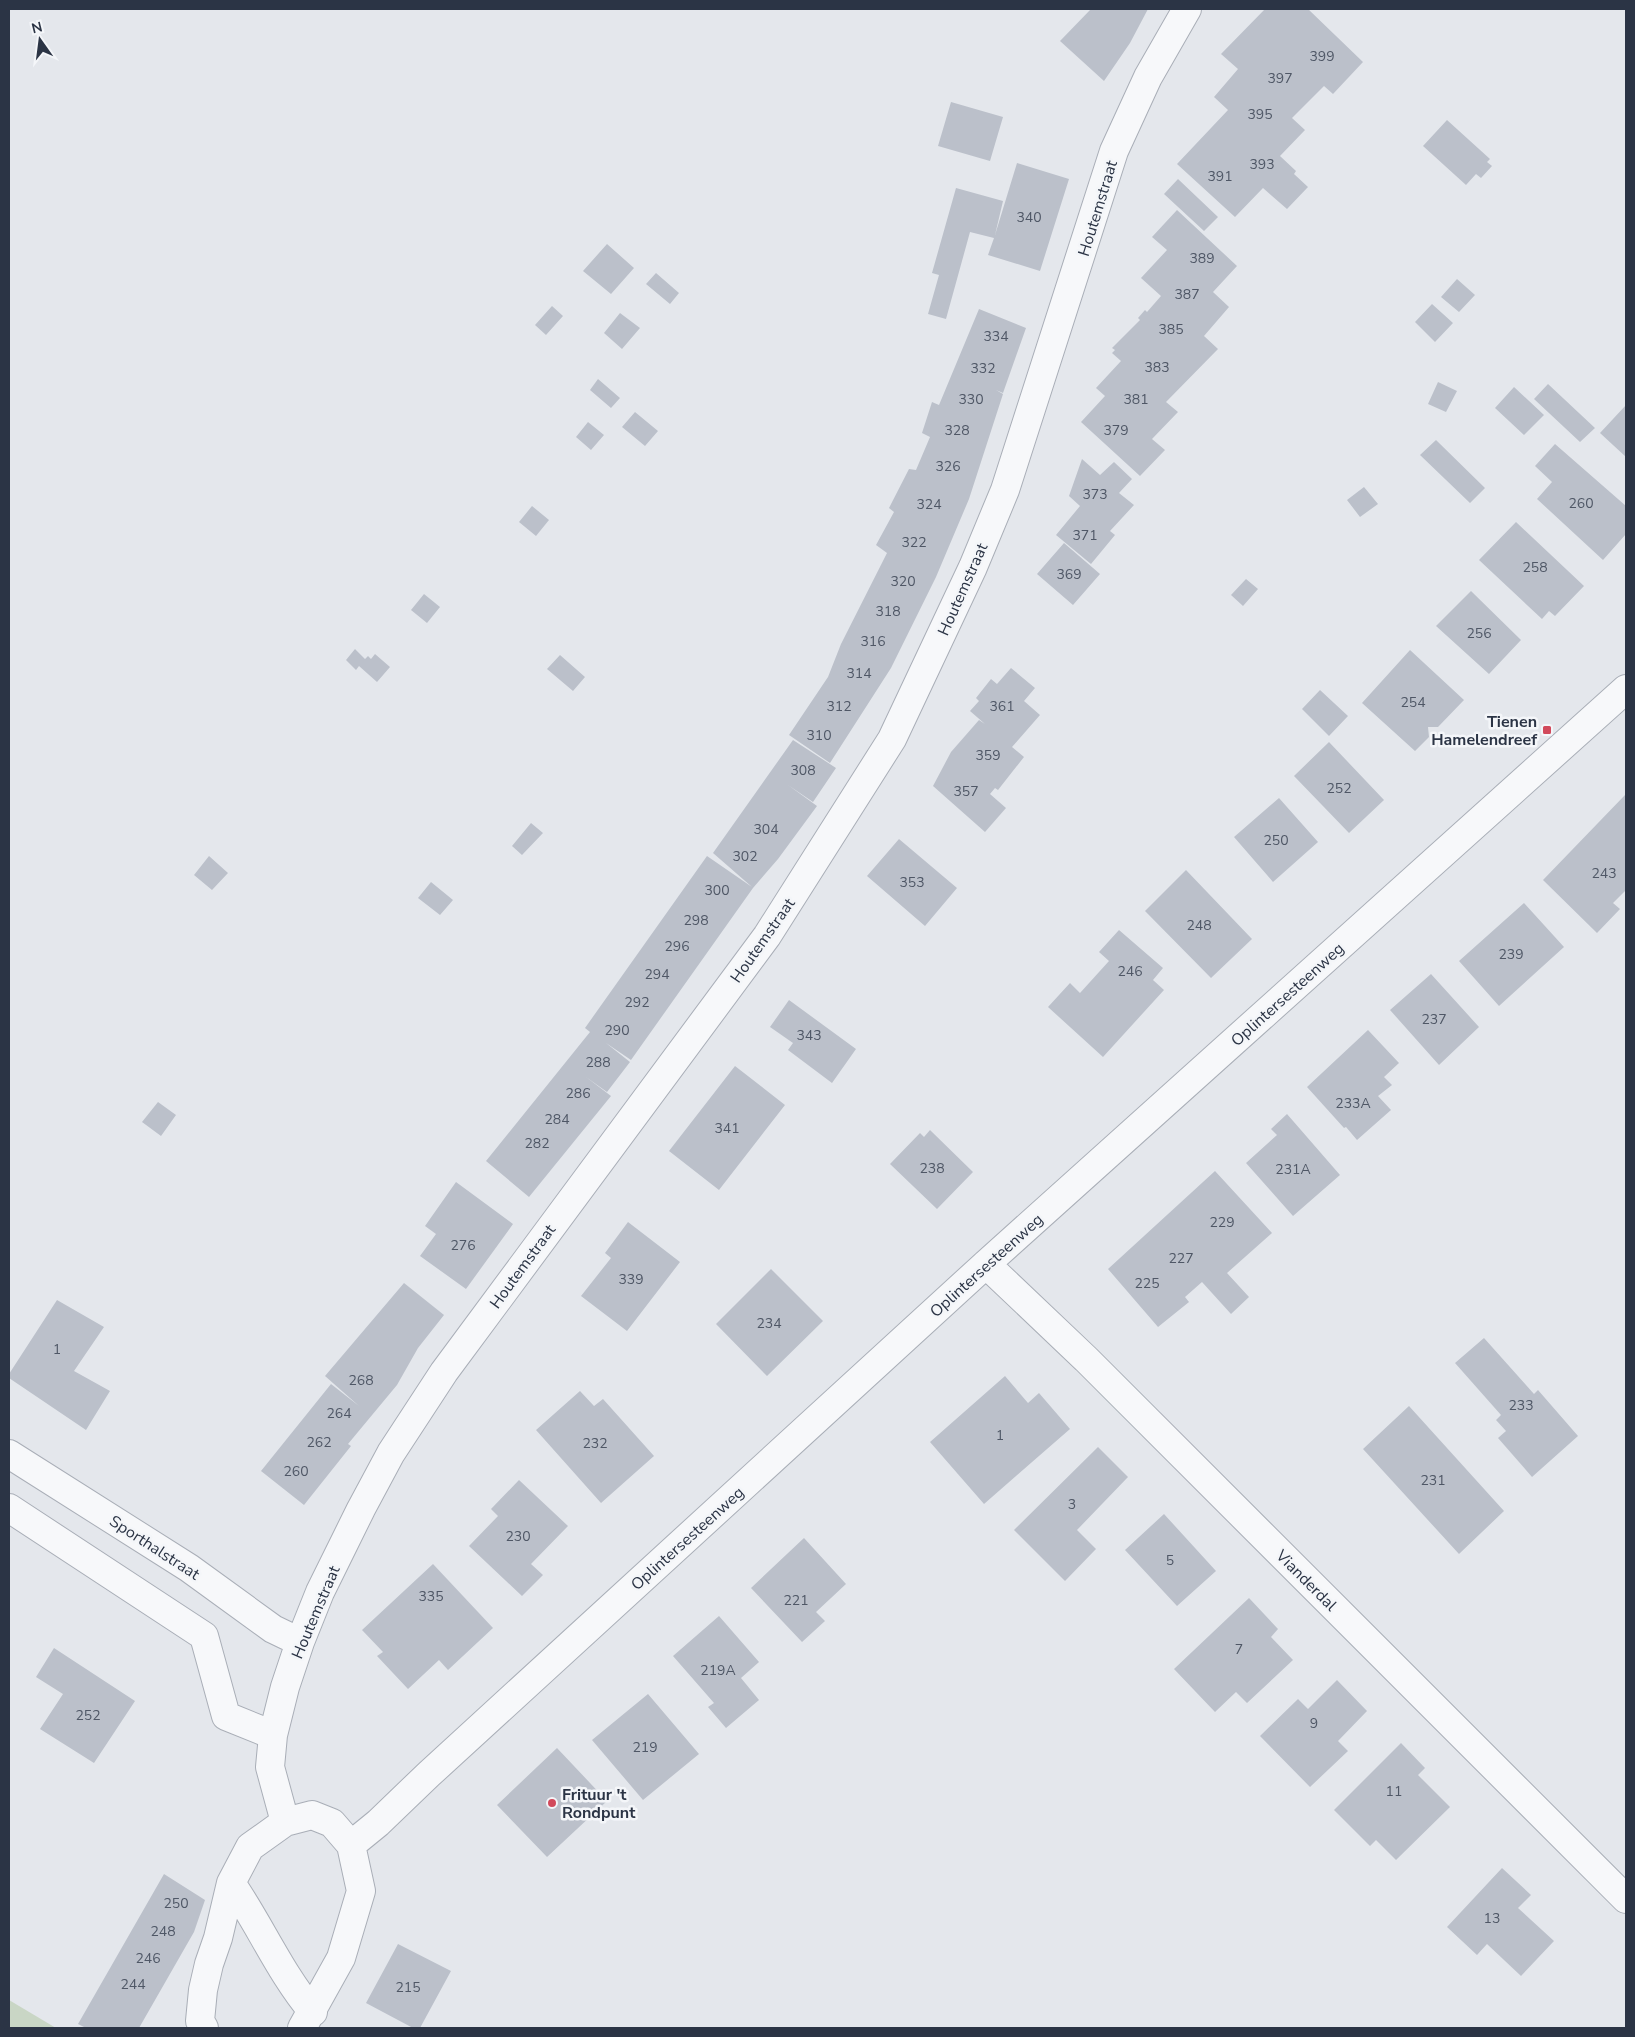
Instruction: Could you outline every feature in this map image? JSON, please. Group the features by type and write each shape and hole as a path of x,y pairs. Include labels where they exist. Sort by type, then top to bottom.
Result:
{"street":[{"name":"Houtemstraat","path":"285,1822 270,1767 273,1735 285,1687 320,1592 391,1454 444,1372 767,936 892,739 973,567 1005,490 1114,151 1148,77 1187,9"},
{"name":"Oplintersesteenweg","path":"350,1845 378,1824 429,1774 986,1264 1626,689"},
{"name":"Vianderdal","path":"986,1264 1086,1359 1626,1899"},
{"name":"Sporthalstraat","path":"9,1454 189,1568 273,1629 300,1642"},
{"path":"9,1508 204,1636 226,1716 273,1735"},
{"path":"204,2028 200,2021 203,1990 208,1964 218,1938 231,1883 250,1847 285,1822 312,1815 332,1823 350,1845 361,1891 341,1958 308,2020"},
{"path":"231,1883 246,1905 297,1994 308,2020"}],"green space":[{"path":"9,2000 56,2028 9,2028"}],"building":[{"path":"1091,9 1148,9 1130,43 1104,81 1060,41"},
{"path":"1265,9 1308,9 1363,62 1333,94 1324,86 1292,118 1305,130 1280,156 1296,171 1294,174 1308,187 1287,209 1263,188 1235,217 1177,164 1228,110 1214,97 1238,69 1221,54"},
{"path":"951,102 1003,117 990,161 938,146"},
{"path":"1447,120 1490,159 1487,162 1492,166 1481,178 1476,174 1466,185 1423,146"},
{"path":"1017,163 1069,179 1040,271 988,255 994,238 970,232 946,319 928,314 939,275 932,273 956,188 1003,201 995,235"},
{"path":"1178,179 1218,217 1204,231 1164,194"},
{"path":"1177,210 1237,266 1213,292 1229,307 1204,336 1218,349 1166,402 1178,412 1152,439 1165,450 1140,476 1081,422 1105,396 1096,388 1121,361 1112,353 1115,350 1112,348 1140,320 1138,318 1145,310 1147,312 1161,296 1141,278 1167,250 1152,237"},
{"path":"607,244 634,268 611,294 583,271"},
{"path":"656,273 679,293 670,304 646,284"},
{"path":"1457,279 1475,295 1459,312 1441,297"},
{"path":"1432,304 1453,323 1435,342 1415,322"},
{"path":"552,306 563,316 546,335 535,325"},
{"path":"979,309 1026,328 1003,393 996,390 1003,394 969,499 936,577 891,668 830,763 789,735 828,677 841,644 887,553 876,545 894,512 889,508 909,469 916,470 930,437 922,433 932,402 939,405"},
{"path":"620,313 640,328 622,349 604,333"},
{"path":"598,379 620,398 611,408 590,390"},
{"path":"1438,382 1457,391 1446,412 1428,404"},
{"path":"1548,384 1595,428 1580,442 1534,399"},
{"path":"1514,387 1544,415 1524,435 1495,408"},
{"path":"1626,405 1626,457 1600,433"},
{"path":"635,412 658,431 645,446 622,427"},
{"path":"588,422 604,435 591,450 576,437"},
{"path":"1436,440 1485,488 1470,503 1420,455"},
{"path":"1555,444 1626,506 1626,534 1603,560 1537,499 1552,482 1535,466"},
{"path":"1082,459 1100,475 1114,462 1132,479 1119,493 1134,505 1110,531 1115,535 1091,564 1056,535 1080,506 1069,496"},
{"path":"1364,487 1378,504 1360,517 1347,500"},
{"path":"532,506 549,520 536,536 519,522"},
{"path":"1516,522 1584,586 1555,616 1549,611 1542,619 1479,560"},
{"path":"1064,543 1100,574 1073,605 1037,574"},
{"path":"1246,579 1258,589 1243,606 1231,595"},
{"path":"1471,591 1521,640 1489,674 1436,626"},
{"path":"424,594 440,607 427,623 411,610"},
{"path":"355,649 365,659 368,656 371,659 375,654 390,667 377,682 359,666 356,670 346,660"},
{"path":"1410,650 1464,700 1438,727 1428,727 1429,737 1415,751 1362,703"},
{"path":"560,655 585,677 573,691 547,669"},
{"path":"1011,668 1035,688 1024,701 1040,715 1012,747 1024,757 998,790 995,788 990,794 1006,808 985,832 933,786 951,752 979,720 985,724 970,711 979,701 976,698 991,679 997,684"},
{"path":"1320,690 1348,716 1329,736 1302,709"},
{"path":"793,740 836,768 813,802 788,785 817,806 778,859 753,888 631,1060 606,1043 630,1062 607,1092 586,1077 611,1096 529,1197 486,1161 590,1032 585,1028 707,856 752,887 713,853"},
{"path":"1329,742 1384,800 1349,833 1294,776"},
{"path":"1625,795 1626,890 1613,903 1620,909 1597,933 1543,880"},
{"path":"1279,798 1318,842 1273,882 1234,837"},
{"path":"531,823 543,833 522,855 512,846"},
{"path":"899,839 957,888 925,926 867,876"},
{"path":"209,856 228,873 212,890 194,875"},
{"path":"1186,870 1252,939 1211,978 1145,911"},
{"path":"431,882 453,900 440,915 418,898"},
{"path":"1524,903 1564,947 1499,1006 1459,961"},
{"path":"1119,930 1163,968 1153,980 1164,990 1103,1057 1048,1007 1070,983 1080,993 1109,961 1099,952"},
{"path":"1431,974 1479,1027 1439,1065 1390,1010"},
{"path":"789,1000 856,1049 832,1083 788,1050 793,1043 770,1027"},
{"path":"1368,1030 1399,1063 1384,1077 1392,1085 1378,1096 1391,1110 1357,1140 1307,1087"},
{"path":"735,1066 785,1105 719,1190 669,1151"},
{"path":"158,1102 176,1115 161,1136 142,1122"},
{"path":"1287,1114 1340,1175 1293,1216 1246,1163 1277,1135 1271,1129"},
{"path":"930,1130 973,1172 937,1209 890,1164 920,1133 924,1137"},
{"path":"1215,1171 1272,1233 1227,1273 1249,1297 1231,1314 1202,1282 1185,1297 1189,1302 1158,1327 1108,1269"},
{"path":"456,1182 513,1224 466,1289 420,1256 436,1234 425,1226"},
{"path":"628,1222 680,1262 627,1331 581,1296 611,1258 605,1253"},
{"path":"771,1269 823,1321 767,1376 716,1324"},
{"path":"404,1283 444,1315 418,1348 397,1385 348,1444 351,1446 304,1505 261,1471 331,1384 359,1406 325,1376"},
{"path":"57,1300 104,1327 74,1371 110,1391 86,1430 9,1378 9,1374"},
{"path":"1484,1338 1534,1394 1538,1390 1578,1436 1532,1477 1498,1438 1506,1431 1496,1420 1501,1415 1455,1363"},
{"path":"1005,1376 1028,1403 1039,1393 1070,1429 984,1504 930,1442"},
{"path":"580,1391 594,1406 603,1399 654,1456 601,1503 536,1430"},
{"path":"1409,1406 1504,1511 1459,1554 1363,1449"},
{"path":"1098,1447 1128,1477 1077,1530 1096,1549 1065,1581 1014,1530"},
{"path":"519,1480 568,1526 531,1564 543,1575 522,1596 469,1546 498,1516 491,1509"},
{"path":"1164,1514 1216,1571 1177,1606 1125,1550"},
{"path":"804,1538 846,1584 816,1612 825,1621 802,1642 751,1588"},
{"path":"433,1564 493,1628 448,1670 439,1660 408,1689 377,1656 383,1652 362,1630"},
{"path":"1249,1598 1278,1629 1271,1637 1293,1660 1247,1703 1236,1692 1215,1712 1174,1669"},
{"path":"719,1616 759,1662 741,1678 759,1700 726,1728 708,1707 714,1703 673,1656"},
{"path":"54,1648 135,1701 94,1763 40,1729 63,1694 36,1677"},
{"path":"1337,1680 1367,1711 1338,1741 1348,1751 1310,1787 1260,1736 1298,1699 1308,1709"},
{"path":"648,1694 699,1754 643,1800 592,1740"},
{"path":"1401,1743 1425,1768 1418,1775 1450,1807 1396,1860 1376,1840 1370,1846 1334,1810"},
{"name":"Frituur 't Rondpunt","path":"557,1748 607,1801 547,1857 497,1805"},
{"path":"1502,1868 1531,1895 1518,1908 1554,1941 1521,1976 1487,1944 1477,1955 1447,1927"},
{"path":"164,1874 205,1900 194,1932 139,2028 86,2028 78,2024"},
{"path":"398,1944 451,1971 420,2028 413,2028 366,2003"}],"place":[{"name":"Tienen Hamelendreef","path":"1547,730"},
{"name":"Frituur 't Rondpunt","path":"552,1803"}]}
